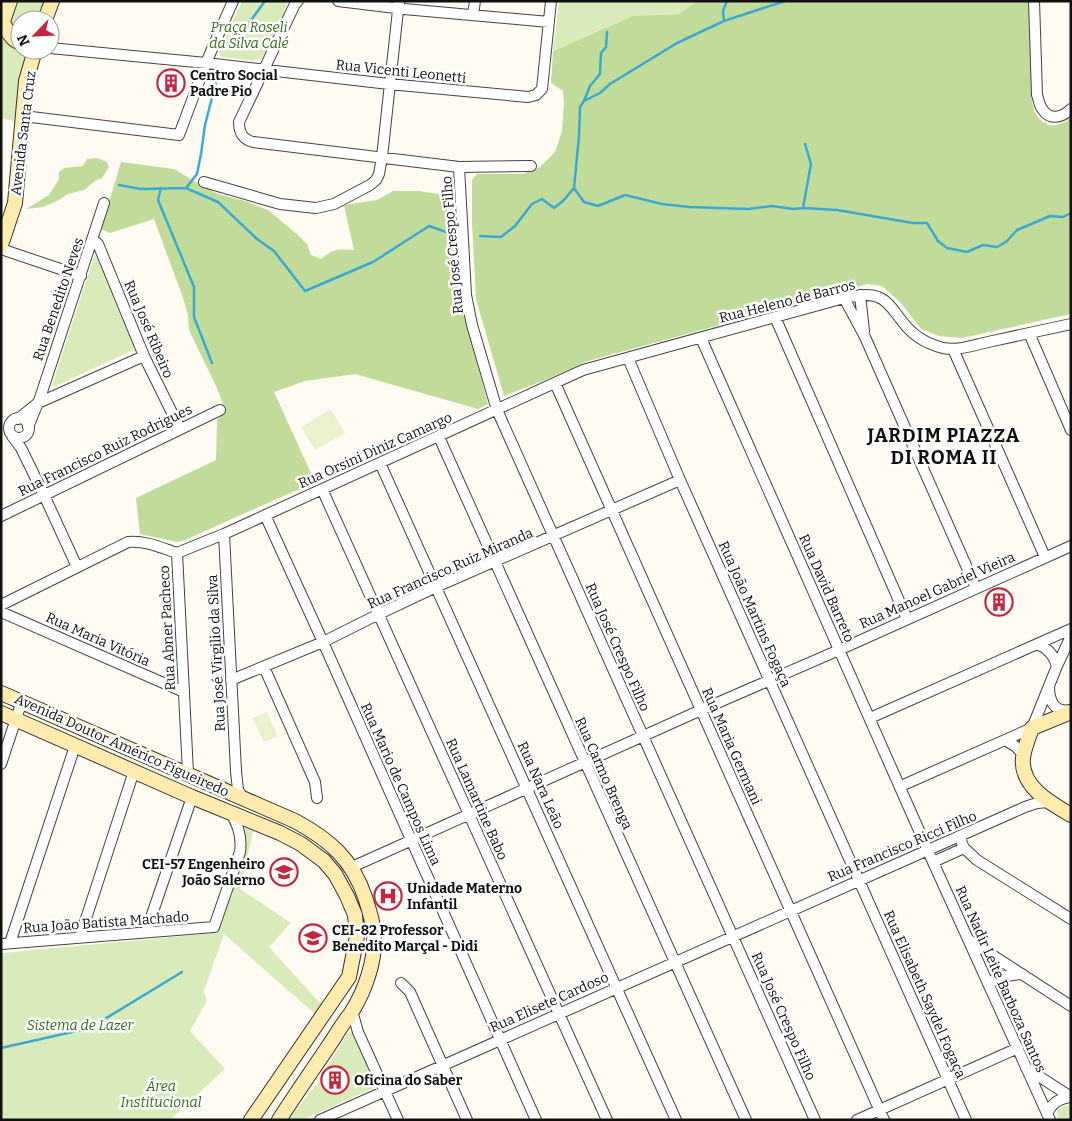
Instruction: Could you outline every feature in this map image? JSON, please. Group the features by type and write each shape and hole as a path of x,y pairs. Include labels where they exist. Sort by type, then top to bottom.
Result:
{"main road":[{"path":"10,1 2,24 10,36"},
{"name":"Avenida Santa Cruz","path":"1,245 15,203 26,81 32,60"},
{"name":"Avenida Doutor Américo Figueiredo","path":"1,692 296,821 325,839 352,867 370,910 374,934 372,960 366,981 352,1011 279,1120"},
{"path":"1071,711 1032,728 1023,763 1033,787 1049,802 1071,815"},
{"name":"Avenida Doutor Américo Figueiredo","path":"1,713 192,797 232,794 287,836 324,861 335,874 355,915 357,936 349,977 251,1120"},
{"path":"324,861 335,869 343,871 352,867"}],"street":[{"path":"23,116 179,136 206,63 233,1"},
{"path":"298,1 239,122 242,136 248,141 459,167 531,166"},
{"path":"338,1 398,5 548,22 551,1"},
{"path":"473,15 474,1"},
{"path":"1034,1 1037,95 1042,110 1055,117 1066,114 1071,109"},
{"path":"204,182 280,204 316,208 334,204 376,180 382,158 398,5"},
{"name":"Rua Vicenti Leonetti","path":"60,49 528,98 536,95 542,89 548,22"},
{"name":"Rua José Crespo Filho","path":"459,167 466,295 472,325 497,410 815,1120"},
{"name":"Rua Benedito Neves","path":"27,431 81,276 104,203"},
{"name":"Rua José Ribeiro","path":"93,239 98,244 144,356 180,429"},
{"path":"1,250 81,276"},
{"path":"860,295 865,336"},
{"name":"Rua Heleno de Barros","path":"583,370 860,295 878,297 884,300 903,323 923,340 933,345 954,349 1071,324"},
{"path":"844,298 865,336 976,588"},
{"path":"775,317 907,619"},
{"path":"1029,333 1071,430"},
{"name":"Rua David Barreto","path":"701,338 928,850"},
{"path":"954,349 1045,557"},
{"path":"8,432 12,421 18,419 38,403 144,356"},
{"name":"Rua João Martins Fogaça","path":"628,358 680,480 858,880"},
{"name":"Rua Orsini Diniz Camargo","path":"177,553 224,534 583,370"},
{"name":"Rua Maria Germani","path":"555,383 882,1115"},
{"name":"Rua Francisco Ruiz Rodrigues","path":"1,516 220,410"},
{"path":"18,419 26,422 27,431 24,445 27,460"},
{"path":"8,432 21,438 27,431"},
{"path":"8,432 16,440 27,460 77,567"},
{"name":"Rua Carmo Brenga","path":"439,437 746,1120"},
{"name":"Rua Nara Leão","path":"380,463 676,1120"},
{"name":"Rua Francisco Ruiz Miranda","path":"231,680 323,642 436,587 680,480"},
{"name":"Rua Lamartine Babo","path":"322,489 607,1120"},
{"name":"Rua Mario de Campos Lima","path":"265,515 536,1120"},
{"name":"Rua José Virgilio da Silva","path":"214,927 241,845 232,794 231,680 224,534"},
{"name":"Rua Abner Pacheco","path":"1,605 128,542 135,541 177,553 188,773"},
{"name":"Rua Manoel Gabriel Vieira","path":"352,867 1071,546"},
{"name":"Rua Maria Vitória","path":"1,612 184,692"},
{"path":"870,718 1071,629"},
{"path":"901,786 1032,728 1071,636"},
{"path":"1037,644 1045,647 1050,652 1055,658 1057,666"},
{"path":"264,667 315,782 317,798"},
{"path":"1049,685 1049,694 1053,705 1060,710 1071,711"},
{"path":"1,764 22,701"},
{"path":"1005,740 1024,755"},
{"path":"6,943 75,746"},
{"path":"80,937 134,771"},
{"path":"1025,807 1033,787"},
{"path":"146,932 192,797"},
{"name":"Rua Francisco Ricci Filho","path":"790,910 1025,807 1049,802"},
{"path":"959,836 964,848 978,860 1071,919"},
{"path":"933,862 964,848"},
{"name":"Rua Nadir Leite Barboza Santos","path":"928,850 1048,1117"},
{"name":"Rua Elisabeth Saydel Fogaça","path":"858,880 966,1120"},
{"name":"Rua Elisete Cardoso","path":"325,1119 790,910"},
{"name":"Rua João Batista Machado","path":"6,943 214,927"},
{"path":"968,939 1071,1006"},
{"path":"978,962 992,960 1006,964"},
{"path":"988,984 997,978 1022,974"},
{"path":"401,982 410,992 467,1120"},
{"path":"352,1011 358,1032 398,1120"},
{"path":"337,1032 342,1028 350,1027 358,1032"},
{"path":"857,1120 882,1115 914,1095 1018,1048"},
{"path":"1026,1068 1070,1097"},
{"path":"1048,1117 1050,1108 1055,1103 1061,1098 1070,1097"}],"green space":[{"path":"15,1 46,1 43,10 13,10"},
{"name":"Praça Roseli da Silva Calé","path":"242,1 288,1 263,57 253,61 221,57 219,52"},
{"path":"559,1 697,1 679,14 633,16 553,51"},
{"path":"697,1 1029,1 1031,90 1034,110 1041,120 1050,125 1060,124 1071,118 1071,314 962,338 939,336 921,329 901,303 882,286 867,284 588,361 504,396 476,299 472,180 477,174 523,174 540,167 555,152 562,131 564,103 563,91 551,83 553,51 633,16 679,14"},
{"path":"4,35 10,40 10,60 26,60 19,85 14,121 1,118 1,48"},
{"path":"97,158 107,162 109,167 102,178 84,190 68,194 43,207 26,209 49,195 59,179 59,172 64,168 83,166 87,159"},
{"path":"121,162 174,169 218,194 245,201 268,210 307,244 311,255 321,259 336,250 354,250 344,205 377,200 393,191 419,191 438,194 453,201 463,309 488,404 478,409 355,374 305,381 274,392 315,482 185,540 177,542 140,534 136,498 216,460 217,420 226,411 189,330 188,315 182,295 154,219 110,233 101,229"},
{"path":"94,257 98,257 135,347 133,350 54,387 52,385"},
{"path":"331,409 345,433 315,450 301,427"},
{"path":"267,712 278,737 264,742 252,718"},
{"name":"Sistema de Lazer","path":"246,824 260,829 253,832 240,889 291,923 269,947 319,1002 325,1001 316,1015 224,934 204,991 207,1001 190,1031 225,1069 170,1120 1,1120 1,953 216,933 242,856"},
{"path":"348,1033 354,1033 377,1086 302,1120 288,1120 316,1085"},
{"path":"1068,1105 1071,1106 1071,1120 1058,1120 1057,1111"}],"waterway":[{"path":"232,42 265,1"},
{"path":"724,21 723,11 727,1"},
{"path":"584,101 600,93 610,84 677,43 724,21 785,1"},
{"path":"574,188 580,107 590,86 600,74 601,53 606,47 607,32"},
{"path":"186,188 197,174 205,125 217,78"},
{"path":"803,208 811,164 805,144"},
{"path":"119,185 141,189 186,188 218,202 257,239 274,251 305,291 373,262 429,226 455,235"},
{"path":"161,188 158,200 194,287 194,317 212,363"},
{"path":"480,236 501,237 515,226 532,204 542,199 554,208 574,188 584,202 598,206 625,195 662,204 689,207 748,209 772,206 793,209 837,210 913,223 927,223 938,241 947,248 967,252 983,245 997,247 1006,242 1017,230 1050,216 1063,217 1071,213"},
{"path":"1,1048 90,1028 182,972"}],"place":[{"name":"Centro Social Padre Pio","path":"171,83"},
{"name":"ㅤ","path":"999,602"},
{"name":"CEI-57 Engenheiro João Salerno","path":"284,872"},
{"name":"Unidade Materno Infantil","path":"388,896"},
{"name":"CEI-82 Professor Benedito Marçal - Didi","path":"313,938"},
{"name":"Oficina do Saber","path":"335,1080"}],"district":[{"name":"JARDIM PIAZZA DI ROMA II","path":"944,446"}],"park label":[{"name":"Área Institucional","path":"161,1094"}]}
